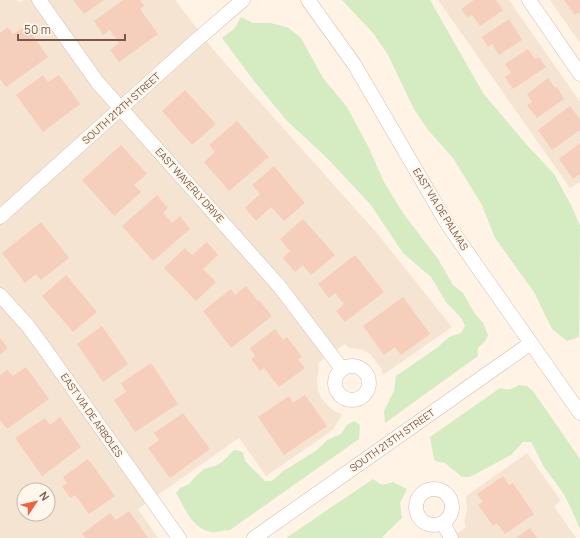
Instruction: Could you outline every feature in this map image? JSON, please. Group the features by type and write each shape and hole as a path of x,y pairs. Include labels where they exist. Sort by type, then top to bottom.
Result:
{"street":[{"name":"EAST WAVERLY DRIVE","path":"39,0 98,83 275,281 298,309 342,369"},
{"name":"SOUTH 212TH STREET","path":"0,217 243,0"},
{"name":"EAST VIA DE PALMAS","path":"308,0 354,64 448,225 580,413"},
{"path":"529,0 580,74"},
{"name":"EAST VIA DE ARBOLES","path":"0,296 28,326 179,538"},
{"name":"SOUTH 213TH STREET","path":"254,538 531,343"},
{"path":"443,523 451,538"}],"shaded area":[{"path":"0,0 17,0 20,2 24,0 175,0 216,53 376,232 452,327 383,375 381,368 370,354 363,350 349,348 345,344 318,363 318,391 328,406 336,412 342,414 333,430 266,476 239,438 138,509 158,538 0,538"},
{"path":"438,0 509,0 580,102 580,182 570,188"},
{"path":"550,0 580,0 580,43"},
{"path":"527,453 561,501 554,506 576,538 451,538 466,527 464,522 467,510 466,496"}],"green space":[{"path":"342,0 430,0 483,93 526,144 554,174 571,205 580,226 579,337 567,341 552,329 534,292 495,238 482,205 453,158 428,130 414,109 387,53 373,33"},
{"path":"241,17 253,23 271,23 289,28 301,38 323,78 347,107 369,148 384,182 403,213 438,259 453,285 463,293 475,314 483,323 488,335 485,341 478,348 478,356 385,423 384,411 394,391 396,376 438,347 449,337 461,333 465,326 462,319 446,302 431,277 403,253 371,205 325,156 287,121 254,81 222,38 234,29"},
{"path":"519,385 527,386 533,391 580,459 580,529 564,495 544,467 531,442 523,442 511,455 470,477 462,477 445,463 435,461 430,437 500,388 510,389"},
{"path":"354,421 360,425 359,439 230,530 211,532 198,526 189,517 176,493 180,488 189,484 204,469 222,462 234,450 243,452 245,461 265,481 272,481 282,472 317,450 327,440 341,434 347,425"},
{"path":"373,479 382,485 393,482 407,489 400,503 402,518 382,538 286,538"}],"building":[{"path":"73,0 104,0 84,14"},
{"path":"123,0 140,0 144,6 140,9 158,34 119,62 110,50 119,43 110,30 103,35 94,21"},
{"path":"474,0 496,0 503,10 480,26 472,15 467,17 461,9"},
{"path":"564,0 580,0 580,12 575,15"},
{"path":"509,19 522,40 499,55 492,44 488,47 482,37"},
{"path":"26,26 48,57 6,87 0,79 0,33 8,27 13,34"},
{"path":"528,49 535,59 539,57 546,67 513,89 505,77 511,73 505,64"},
{"path":"43,75 48,82 59,75 80,104 43,132 16,95"},
{"path":"548,78 555,88 557,87 564,99 537,118 527,105 532,102 527,94"},
{"path":"185,90 216,124 192,145 162,111"},
{"path":"570,106 580,119 580,130 552,150 538,130"},
{"path":"237,121 269,157 229,191 204,162 215,152 209,145"},
{"path":"580,143 580,174 573,179 559,159"},
{"path":"121,145 147,174 134,185 141,192 114,216 82,180"},
{"path":"274,166 305,203 284,221 271,207 256,221 245,208 260,194 252,185"},
{"path":"157,195 168,208 163,213 172,223 180,216 190,229 153,261 122,226"},
{"path":"303,219 335,255 311,275 303,265 295,272 283,258 290,251 280,239"},
{"path":"41,222 69,258 41,280 36,274 25,283 2,253"},
{"path":"207,242 218,255 203,269 216,282 196,301 164,268 185,248 192,255"},
{"path":"355,255 384,292 345,322 336,311 344,304 335,293 329,298 318,284"},
{"path":"66,275 97,312 73,332 42,296"},
{"path":"246,286 272,316 231,348 203,311 231,289 235,295"},
{"path":"403,297 430,334 401,355 395,347 384,355 363,326"},
{"path":"102,326 128,364 103,382 77,344"},
{"path":"275,329 283,340 287,337 302,357 298,359 305,368 279,387 264,368 260,371 251,359 255,356 250,348"},
{"path":"0,338 8,348 0,355"},
{"path":"151,363 178,404 135,432 114,400 126,392 121,383"},
{"path":"26,367 49,399 7,429 0,420 0,375 7,370 13,376"},
{"path":"305,395 327,426 284,455 258,417 289,396 293,403"},
{"path":"183,413 210,449 170,478 148,448 159,440 154,433"},
{"path":"60,417 81,447 42,476 15,438 45,418 50,425"},
{"path":"88,459 115,496 89,514 75,495 70,498 62,486 67,483 63,477"},
{"path":"503,476 509,485 513,483 534,514 505,534 497,523 493,526 478,505 483,502 477,494"},
{"path":"129,511 148,538 85,538 82,534 110,513 116,520"},
{"path":"530,528 537,538 516,538"}]}
